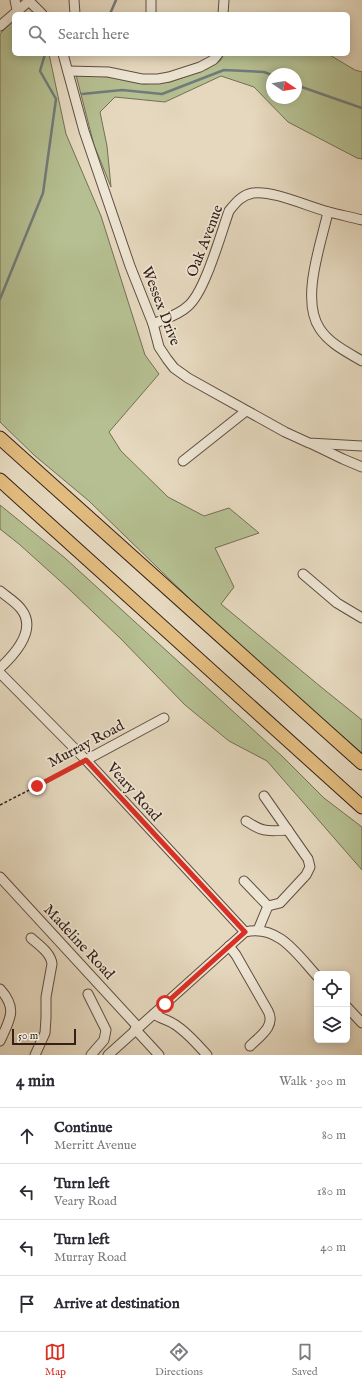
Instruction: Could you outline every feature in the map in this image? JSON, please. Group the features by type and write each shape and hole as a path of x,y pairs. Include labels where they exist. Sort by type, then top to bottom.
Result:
{"highway":[{"path":"0,429 68,494 73,503"},
{"path":"0,438 362,763"},
{"path":"0,480 362,807"},
{"path":"0,490 48,530 67,540"}],"street":[{"path":"15,0 17,10 30,1 40,12"},
{"path":"74,0 73,6 74,12"},
{"path":"151,0 151,12"},
{"path":"223,12 224,0"},
{"path":"0,26 12,15"},
{"name":"Wessex Drive","path":"64,56 84,131 159,347 167,360 174,368 188,378 285,432 309,443 362,446"},
{"path":"68,71 100,72 142,79 158,79 204,66 214,60 217,56"},
{"name":"Oak Avenue","path":"152,324 190,306 202,286 229,211 236,201 244,196 255,193 267,194 328,212 362,220"},
{"path":"328,212 312,285 311,303 313,313 321,330 330,339 362,361"},
{"path":"182,461 246,411"},
{"path":"309,443 362,467"},
{"path":"302,574 337,603 362,618"},
{"path":"0,591 22,610 27,625 25,634 18,649 0,668"},
{"name":"Veary Road","path":"0,672 86,760 245,932"},
{"name":"Murray Road","path":"86,760 164,718"},
{"path":"264,796 308,859 310,867 309,871 280,903 268,906"},
{"path":"246,821 262,831 288,830"},
{"name":"Madeline Road","path":"0,877 159,1055"},
{"path":"244,881 268,906"},
{"path":"258,930 268,906"},
{"path":"108,1055 136,1028 154,1014 245,932 258,930 274,934 283,940 314,973"},
{"path":"31,938 52,959 46,997 44,1033 35,1055"},
{"path":"229,946 236,955 271,1018 268,1028 250,1046"},
{"path":"0,988 9,1001 12,1014 0,1041"},
{"path":"88,994 106,1030 104,1040 91,1055"},
{"path":"350,1010 362,1023"},
{"path":"154,1014 181,1029 207,1055"}],"path":[{"name":"Murray Road","path":"0,805 86,760"}],"green space":[{"path":"11,22 12,56 49,56 66,134 101,216 145,355 159,374 109,432 121,451 168,497 204,516 229,508 259,533 215,548 234,587 221,604 362,720 362,753 277,679 193,602 89,501 34,455 0,422 0,34"},
{"path":"223,56 331,56 355,70 362,72 362,159 357,158 288,122 271,104 302,104 302,68 266,68 266,99 254,87 221,76 165,102 115,97 100,112 107,146 111,187 94,145 76,75 111,77 144,84 170,82 207,69 220,61"},
{"path":"0,505 65,558 283,757 324,798 362,827 362,870 267,761 229,741 185,705 121,639 69,589 0,529"}],"waterway":[{"path":"111,12 116,0"},
{"path":"0,299 43,193 56,99 40,71 44,56"},
{"path":"82,94 122,90 162,94 224,70 266,73"},
{"path":"302,87 362,108"}],"route":[{"path":"37,786 86,760 245,932 165,1004"}]}
